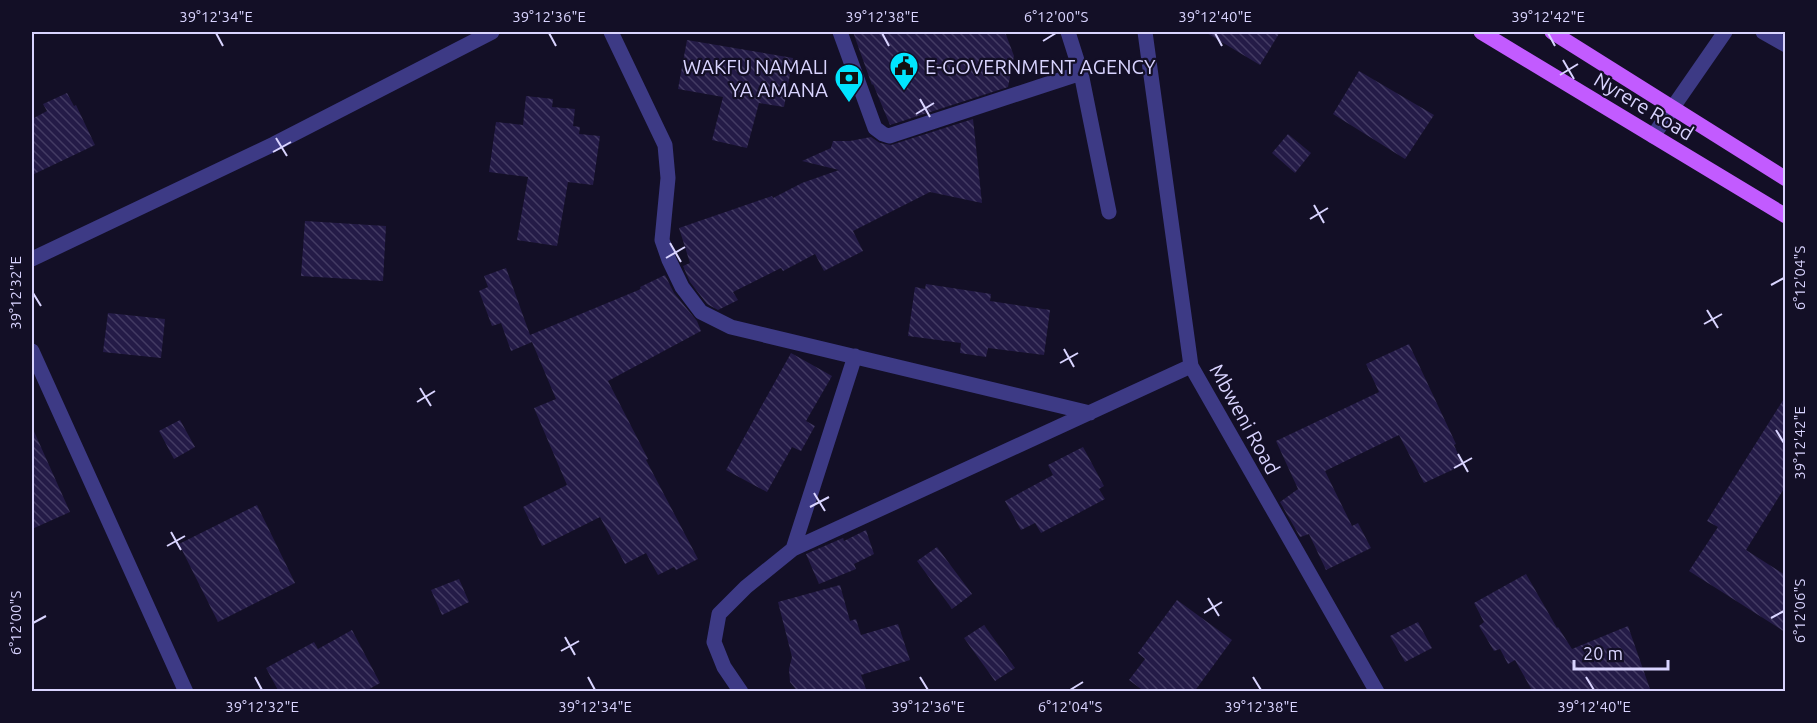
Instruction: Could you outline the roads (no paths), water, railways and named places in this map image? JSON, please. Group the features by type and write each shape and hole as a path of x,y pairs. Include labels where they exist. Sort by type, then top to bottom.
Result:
{"main road":[{"name":"Nyrere Road","path":"1481,32 1785,216"},
{"name":"Nyrere Road","path":"1552,32 1785,178"}],"street":[{"path":"32,260 274,144 492,32"},
{"path":"611,32 665,145 668,178 662,240 669,260 688,295 701,312 731,327 1090,413"},
{"path":"840,32 875,128 889,136 1081,73"},
{"path":"1068,32 1081,73 1109,212"},
{"name":"Mbweni Road","path":"1145,32 1191,366 1377,692"},
{"path":"1653,136 1725,32"},
{"path":"1763,32 1785,45"},
{"path":"32,351 186,692"},
{"path":"793,549 855,357"},
{"path":"741,692 724,668 714,642 719,614 746,587 793,549 1191,366"}],"place":[{"name":"E-GOVERNMENT AGENCY","path":"904,92"},
{"name":"WAKFU NAMALI YA AMANA","path":"849,104"}]}
